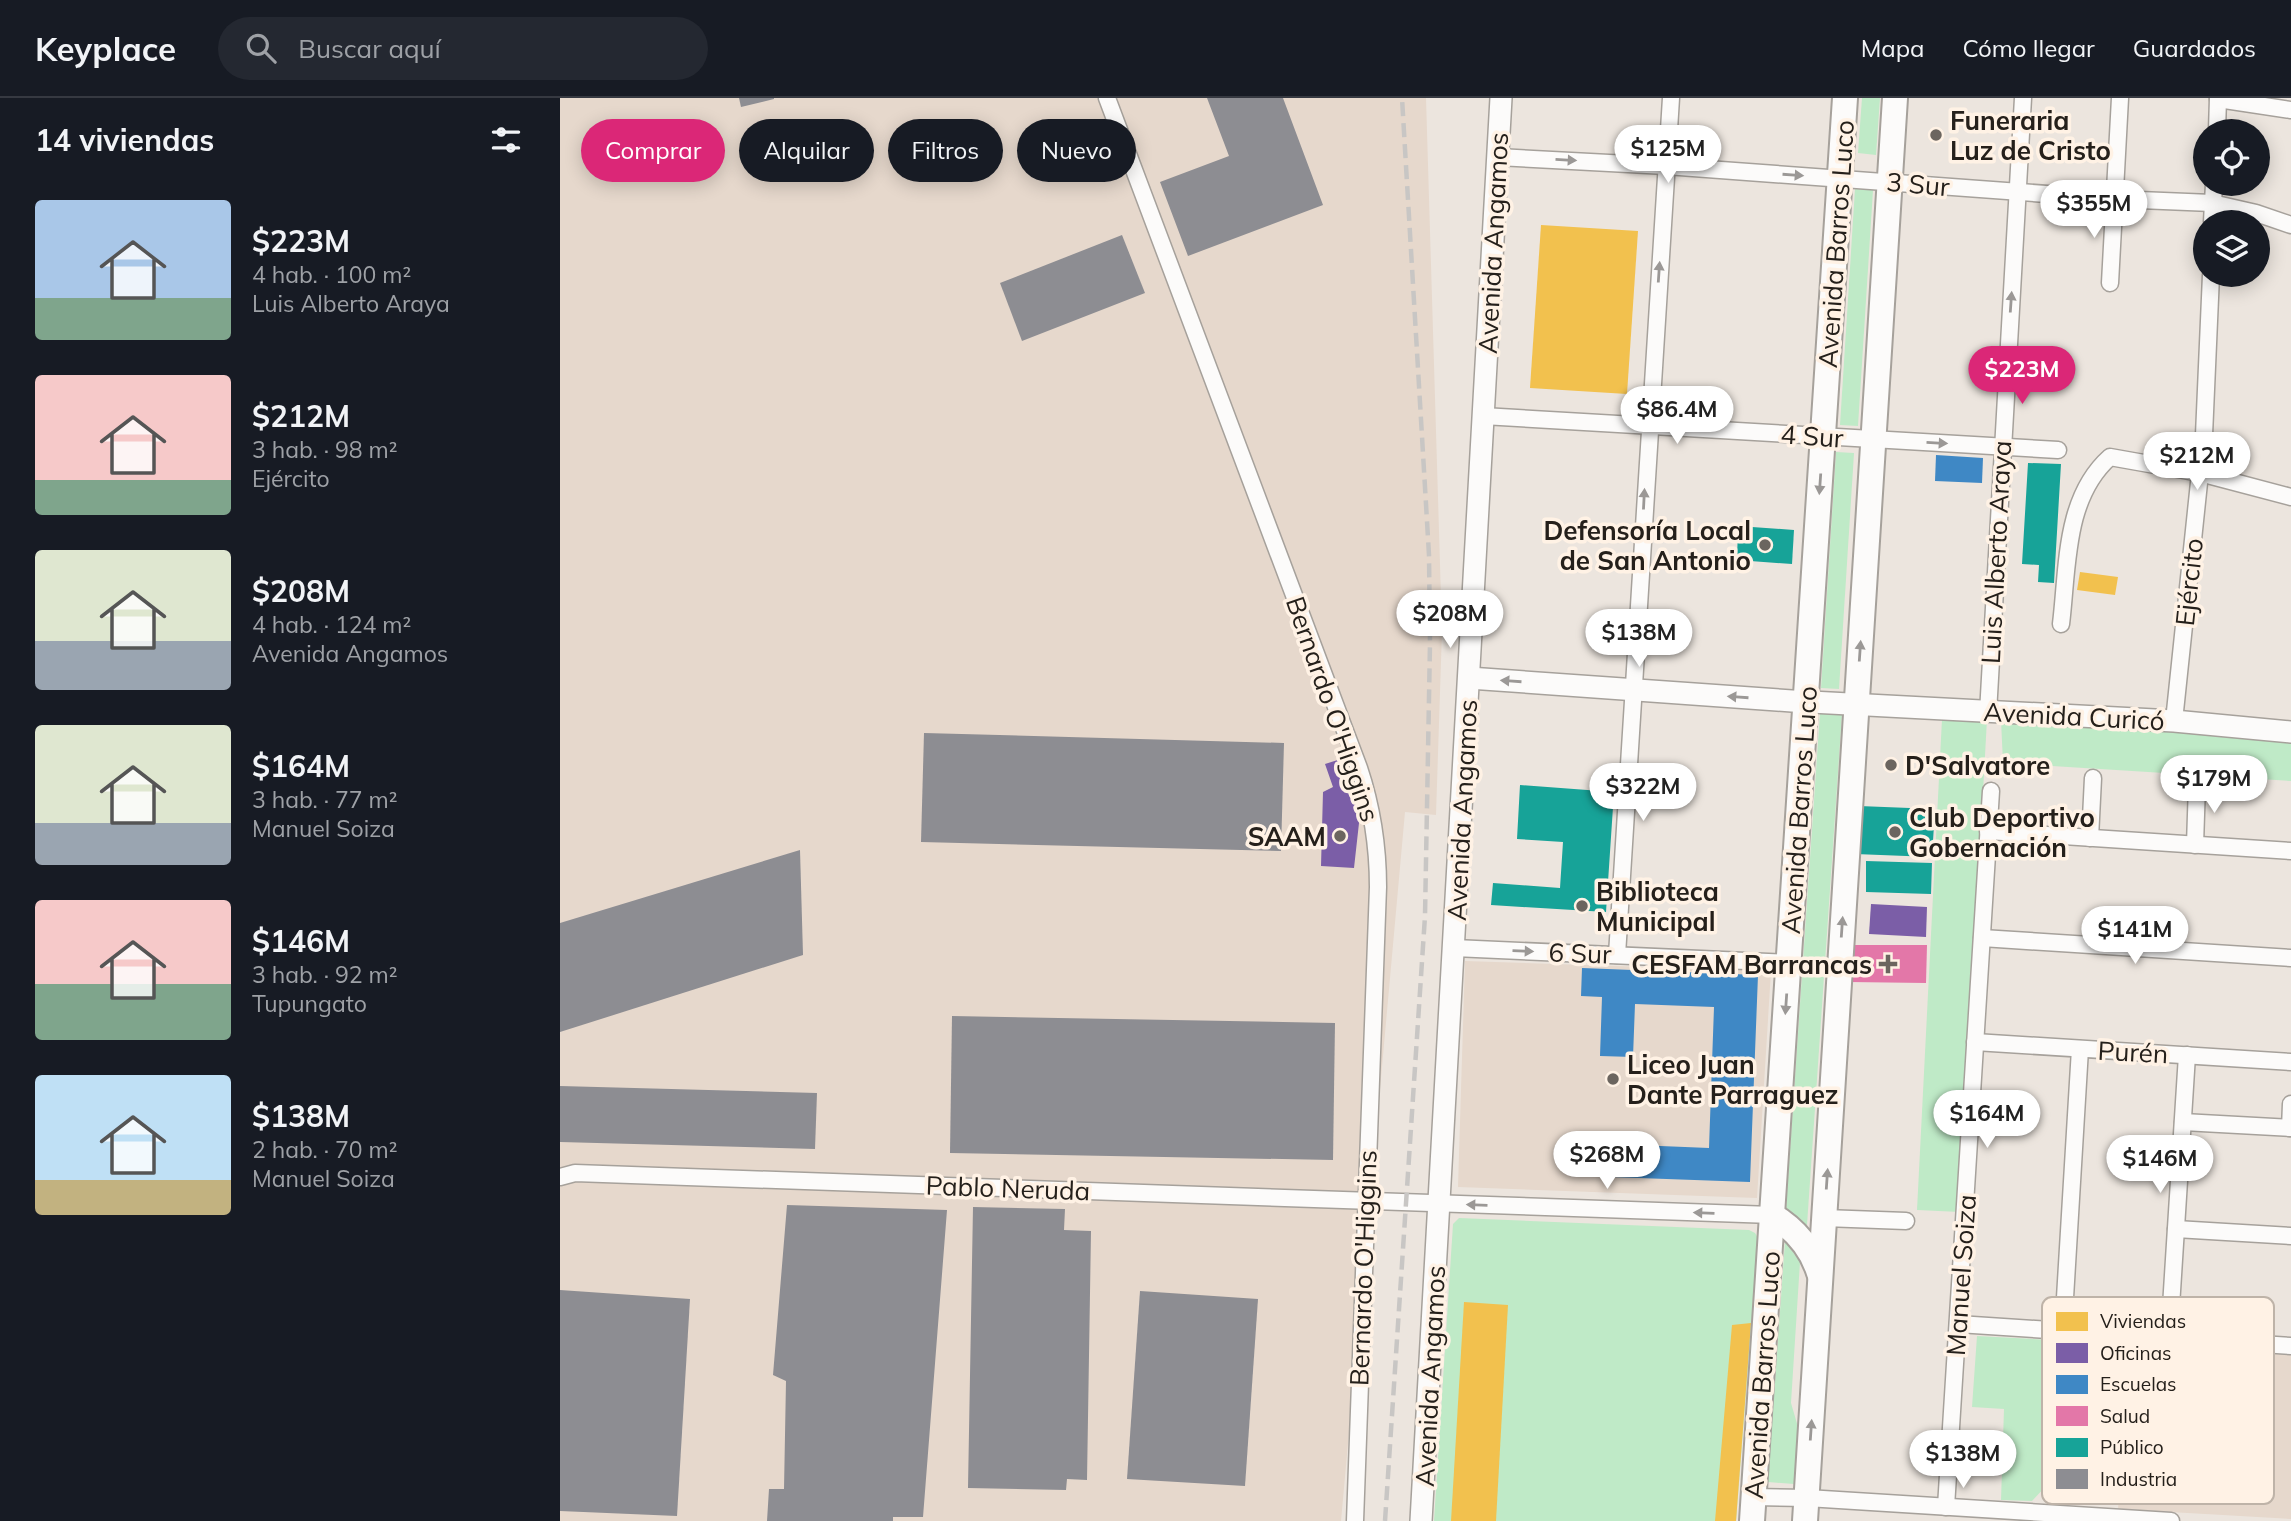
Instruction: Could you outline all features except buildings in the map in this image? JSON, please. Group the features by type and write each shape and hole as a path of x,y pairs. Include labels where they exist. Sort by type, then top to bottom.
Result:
{"main road":[{"name":"Avenida Barros Luco","path":"1753,1509 1845,98"},
{"name":"Avenida Barros Luco","path":"1806,1510 1895,98"},
{"path":"1772,1215 1790,1227 1806,1244 1821,1277"}],"street":[{"name":"Bernardo O'Higgins","path":"1107,98 1359,768 1373,815 1378,887 1355,1521"},
{"name":"Avenida Angamos","path":"1422,1521 1501,98"},
{"path":"1617,955 1671,98"},
{"name":"Luis Alberto Araya","path":"1988,713 2001,447 2023,98"},
{"path":"2110,283 2120,98"},
{"path":"2217,119 2218,98 2291,110"},
{"name":"3 Sur","path":"1498,157 1667,166 2115,199 2213,203 2291,225"},
{"path":"2213,196 2213,210"},
{"name":"Ejército","path":"2174,721 2200,474 2211,287"},
{"name":"4 Sur","path":"1483,416 2058,450"},
{"path":"2061,624 2074,514 2095,471 2110,457 2200,474 2291,497"},
{"name":"Avenida Curicó","path":"1469,678 1988,713 2174,721 2291,732"},
{"path":"2090,838 2093,778"},
{"path":"2195,845 2197,783"},
{"name":"Manuel Soiza","path":"1946,1507 1991,791"},
{"path":"1988,831 2291,851"},
{"path":"1982,939 2291,958"},
{"name":"6 Sur","path":"1454,948 1789,964"},
{"name":"Purén","path":"1975,1042 2291,1062"},
{"path":"2065,1297 2080,1049"},
{"path":"2172,1297 2187,1055"},
{"path":"2183,1122 2290,1128 2291,1104"},
{"name":"Pablo Neruda","path":"565,1173 1772,1215"},
{"path":"1824,1218 1906,1221"},
{"path":"2176,1229 2291,1236"},
{"path":"1958,1324 2042,1330"},
{"path":"1753,1509 1926,1513 1946,1507 1991,1515 2171,1521"}],"shaded area":[{"path":"560,98 1426,98 1442,631 1436,815 1405,812 1341,1521 560,1521"},
{"name":"Liceo Juan Dante Parraguez","path":"1465,961 1771,971 1757,1198 1458,1187"},
{"path":"2274,1350 2291,1351 2291,1519 2118,1509 2118,1504 2274,1504"}],"green space":[{"path":"1862,98 1880,98 1876,155 1858,153"},
{"path":"1855,189 1873,190 1858,426 1840,425"},
{"path":"1836,452 1854,453 1839,689 1821,688"},
{"path":"1820,713 1842,714 1807,1225 1785,1223"},
{"path":"1942,719 1987,719 1960,1212 1917,1210"},
{"path":"2001,720 2191,730 2291,742 2291,781 2003,763"},
{"path":"1459,1218 1749,1230 1755,1233 1758,1238 1736,1521 1434,1521 1453,1224"},
{"path":"1785,1241 1800,1262 1791,1403 1798,1427 1794,1484 1768,1482"},
{"path":"1977,1336 2042,1340 2042,1490 2032,1501 2001,1500 2004,1409 1972,1407"}],"railway":[{"path":"1385,1521 1425,916 1430,643 1429,555 1402,98"}],"place":[{"name":"Funeraria Luz de Cristo","path":"1936,135"},
{"name":"Defensoría Local de San Antonio","path":"1765,545"},
{"name":"D'Salvatore","path":"1891,765"},
{"name":"Club Deportivo Gobernación","path":"1895,832"},
{"name":"SAAM","path":"1340,836"},
{"name":"Biblioteca Municipal","path":"1582,906"},
{"name":"CESFAM Barrancas","path":"1888,964"},
{"name":"Liceo Juan Dante Parraguez","path":"1613,1079"}]}
